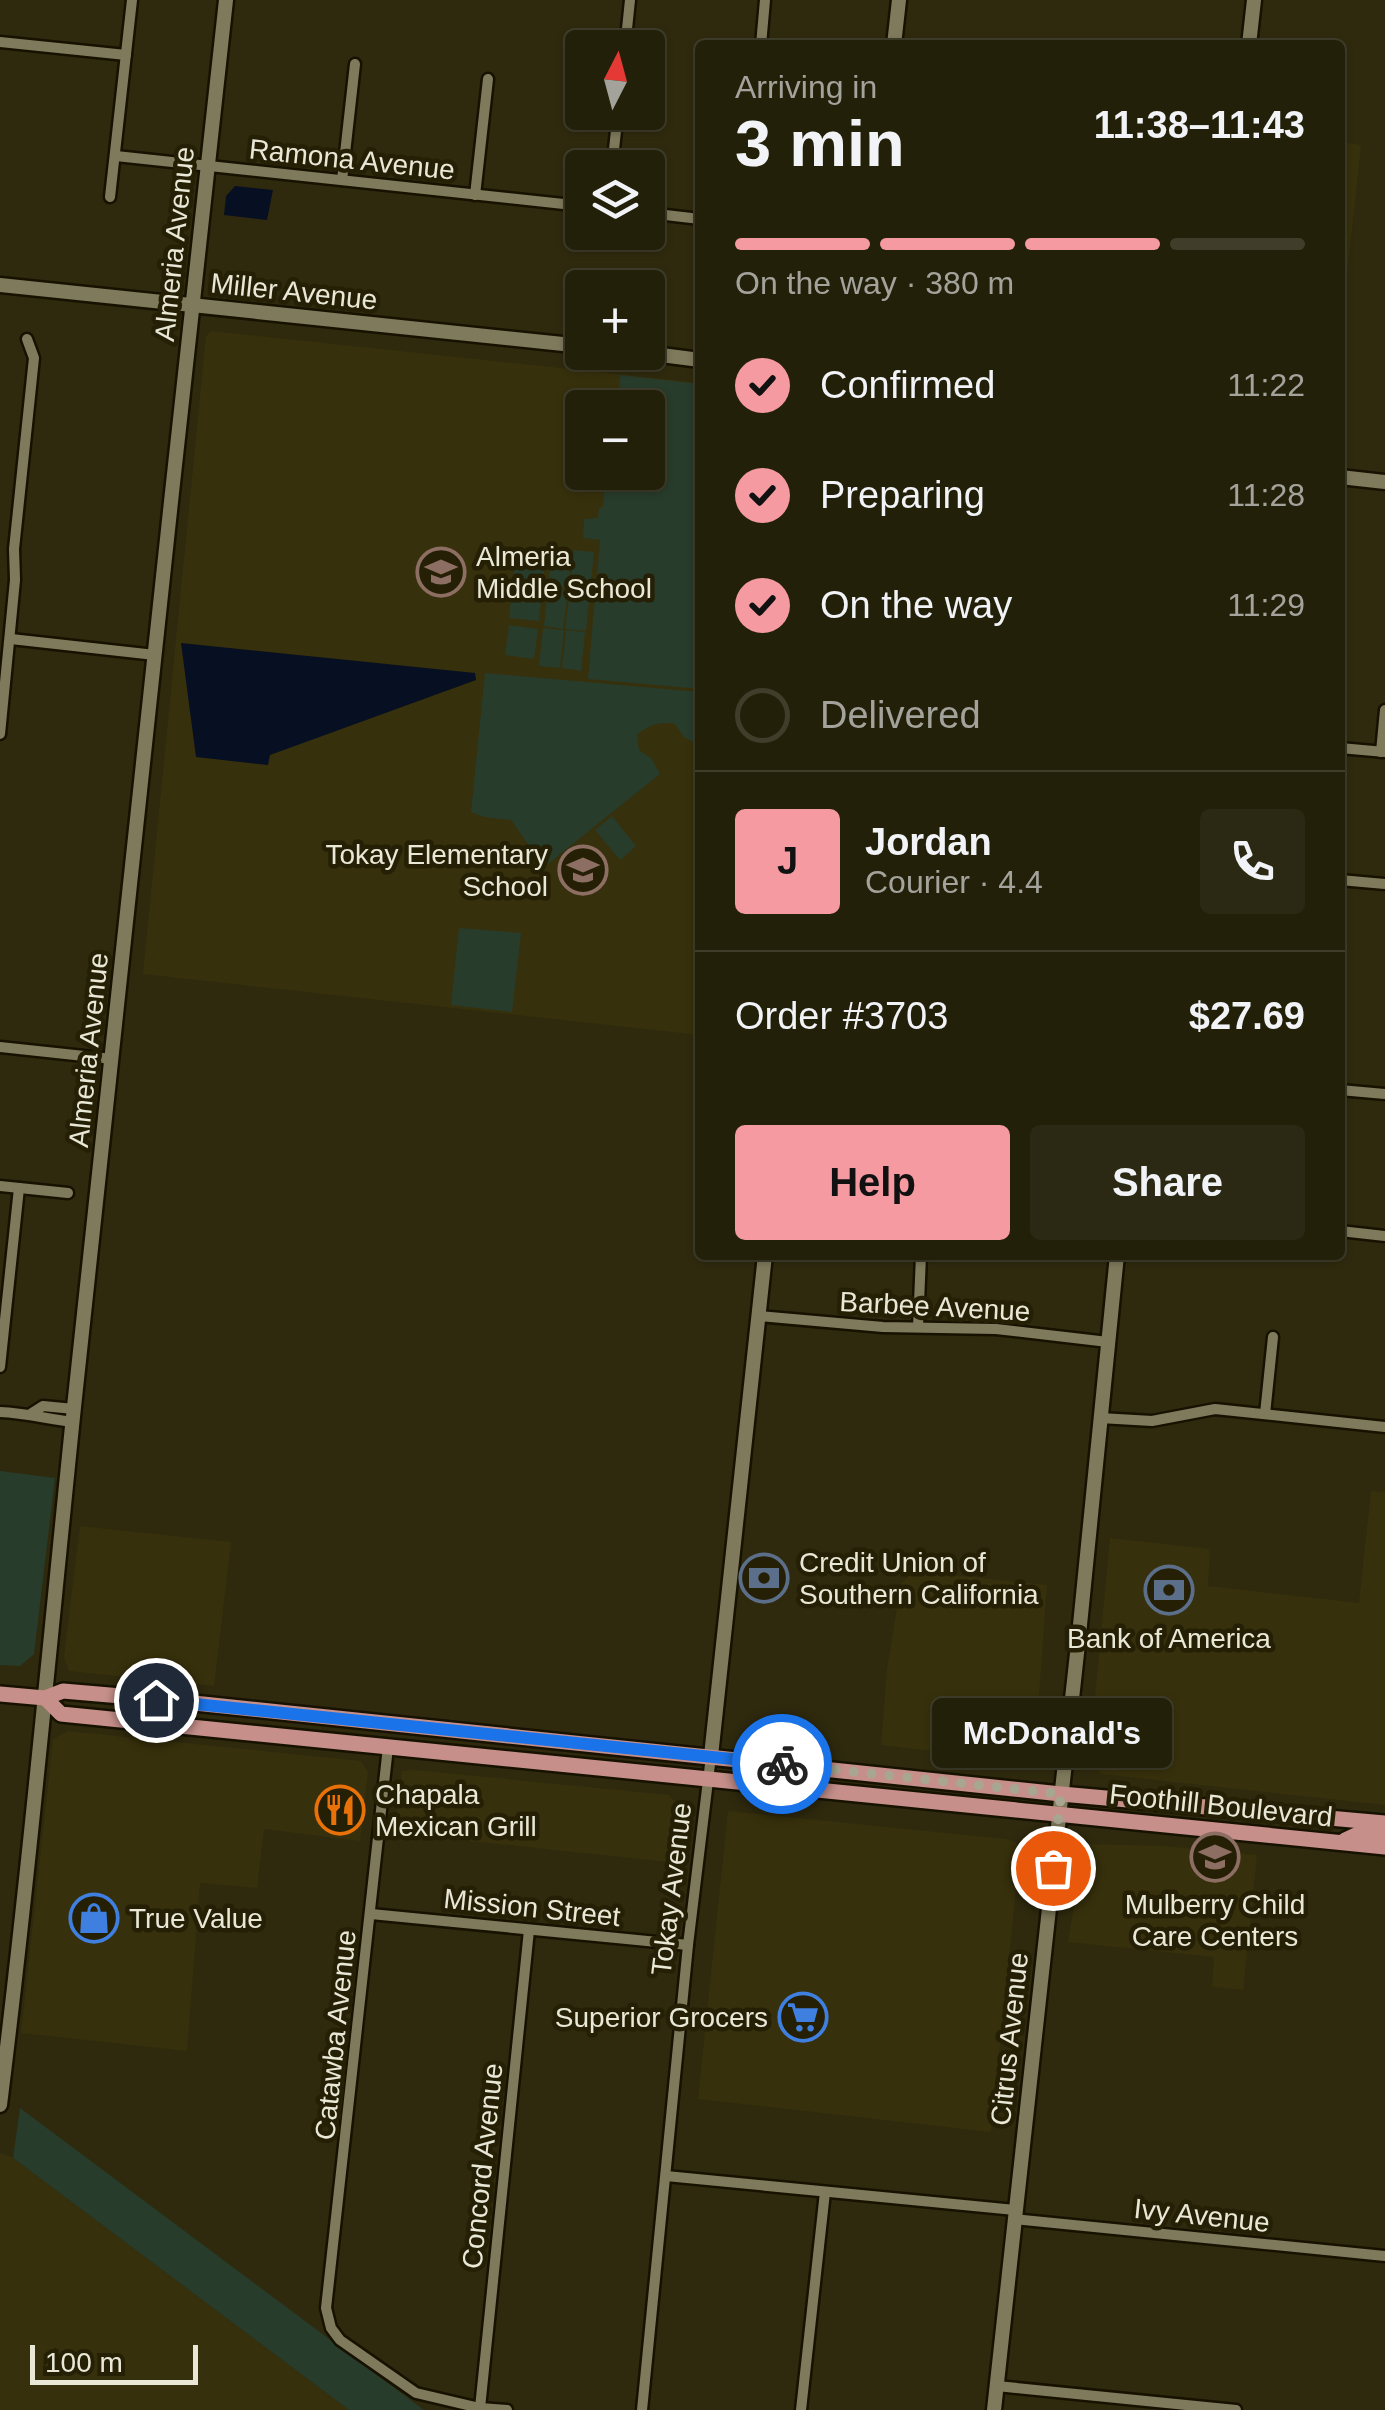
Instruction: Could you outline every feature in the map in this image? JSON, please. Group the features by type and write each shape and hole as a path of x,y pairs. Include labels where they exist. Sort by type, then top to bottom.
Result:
{"main road":[{"name":"Foothill Boulevard","path":"0,1694 45,1698 63,1691 1061,1794 1385,1823"},
{"name":"Foothill Boulevard","path":"45,1698 61,1714 1385,1846"},
{"path":"1341,1842 1360,1833 1385,1836"}],"street":[{"path":"110,197 132,0"},
{"name":"Almeria Avenue","path":"0,2105 38,1787 73,1416 226,0"},
{"path":"627,30 630,0"},
{"path":"762,40 766,0"},
{"path":"895,40 899,0"},
{"path":"1250,40 1254,0"},
{"path":"0,42 126,55"},
{"path":"342,180 355,64"},
{"path":"475,195 488,80"},
{"name":"Ramona Avenue","path":"116,156 565,204"},
{"path":"665,215 695,218"},
{"name":"Miller Avenue","path":"0,285 565,344"},
{"path":"0,732 34,358 28,339"},
{"path":"665,355 695,359"},
{"path":"1345,478 1385,482"},
{"path":"2,578 15,580"},
{"path":"10,639 154,655"},
{"path":"1345,748 1383,752 1385,710"},
{"path":"1345,880 1385,884"},
{"path":"0,1048 112,1059"},
{"path":"1345,1090 1385,1094"},
{"path":"0,1186 68,1193"},
{"path":"0,1367 4,1300 19,1188"},
{"path":"1345,1232 1385,1236"},
{"name":"Tokay Avenue","path":"642,2410 688,1945 764,1260"},
{"path":"918,1327 921,1260"},
{"name":"Citrus Avenue","path":"994,2410 1116,1260"},
{"name":"Barbee Avenue","path":"758,1316 996,1330 1108,1342"},
{"path":"1265,1414 1273,1337"},
{"path":"0,1412 32,1413 42,1406 73,1416"},
{"path":"1100,1418 1152,1421 1215,1409 1385,1426"},
{"name":"Catawba Avenue","path":"388,1747 326,2308 331,2328 340,2340 416,2393 480,2408"},
{"name":"Mission Street","path":"371,1914 688,1945"},
{"name":"Concord Avenue","path":"480,2408 529,1930"},
{"name":"Ivy Avenue","path":"666,2176 1385,2256"},
{"path":"802,2410 825,2192"},
{"path":"997,2386 1236,2410"},
{"path":"480,2408 508,2410"}],"shaded area":[{"path":"1345,143 1361,145 1345,293"},
{"name":"Almeria Middle School","path":"212,331 695,382 695,1034 143,974 206,336"},
{"path":"1371,1491 1385,1492 1385,1805 1101,1774 1089,1761 1110,1538 1210,1549 1208,1586 1359,1603"},
{"path":"80,1526 231,1542 214,1686 69,1671 64,1657"},
{"path":"915,1571 1047,1585 1035,1750 1031,1758 1024,1762 881,1745 887,1669 901,1583"},
{"path":"68,1731 361,1761 368,1772 360,1841 264,1829 257,1888 200,1883 187,2051 21,2033 53,1739"},
{"path":"402,1771 669,1795 684,1812 678,1863 394,1833"},
{"path":"728,1811 1016,1842 1020,1850 991,2132 698,2099"},
{"path":"1084,1844 1163,1846 1257,1855 1243,1990 1212,1987 1214,1957 1068,1942"},
{"path":"0,2153 13,2158 349,2410 0,2410"}],"green space":[{"path":"620,375 695,383 695,689 588,679 600,540 583,538 584,519 598,518 599,508 603,507 604,490 665,490 665,390 619,390"},
{"path":"552,548 572,550 568,588 548,586"},
{"path":"574,550 594,552 590,591 570,588"},
{"path":"516,551 546,554 543,584 513,581"},
{"path":"512,588 542,591 539,621 509,618"},
{"path":"548,588 568,590 563,629 544,626"},
{"path":"570,590 590,592 586,631 565,629"},
{"path":"509,625 538,629 534,659 505,655"},
{"path":"543,628 564,630 560,668 539,666"},
{"path":"566,630 585,632 581,671 562,668"},
{"path":"485,673 695,692 695,743 684,737 675,724 650,726 637,735 639,750 651,758 660,774 544,867 511,820 471,812"},
{"path":"612,816 636,846 620,860 595,830"},
{"path":"459,928 521,933 512,1012 451,1005"},
{"path":"0,1471 55,1478 34,1654 20,1666 0,1665"},
{"path":"20,2108 424,2410 349,2410 13,2158"}],"water":[{"path":"235,186 273,190 267,220 224,215 226,196"},
{"path":"181,643 475,673 476,680 270,755 268,765 196,757"}],"way so far":[{"path":"782,1764 1061,1794 1053,1868"}],"place":[{"name":"Almeria Middle School","path":"441,572"},
{"name":"Tokay Elementary School","path":"583,870"},
{"name":"Credit Union of Southern California","path":"764,1578"},
{"name":"Bank of America","path":"1169,1590"},
{"name":"Chapala Mexican Grill","path":"340,1810"},
{"name":"Mulberry Child Care Centers","path":"1215,1857"},
{"name":"McDonald's","path":"1053,1868"},
{"name":"True Value","path":"94,1918"},
{"name":"Superior Grocers","path":"803,2017"}],"route":[{"path":"156,1700 782,1764"}]}
